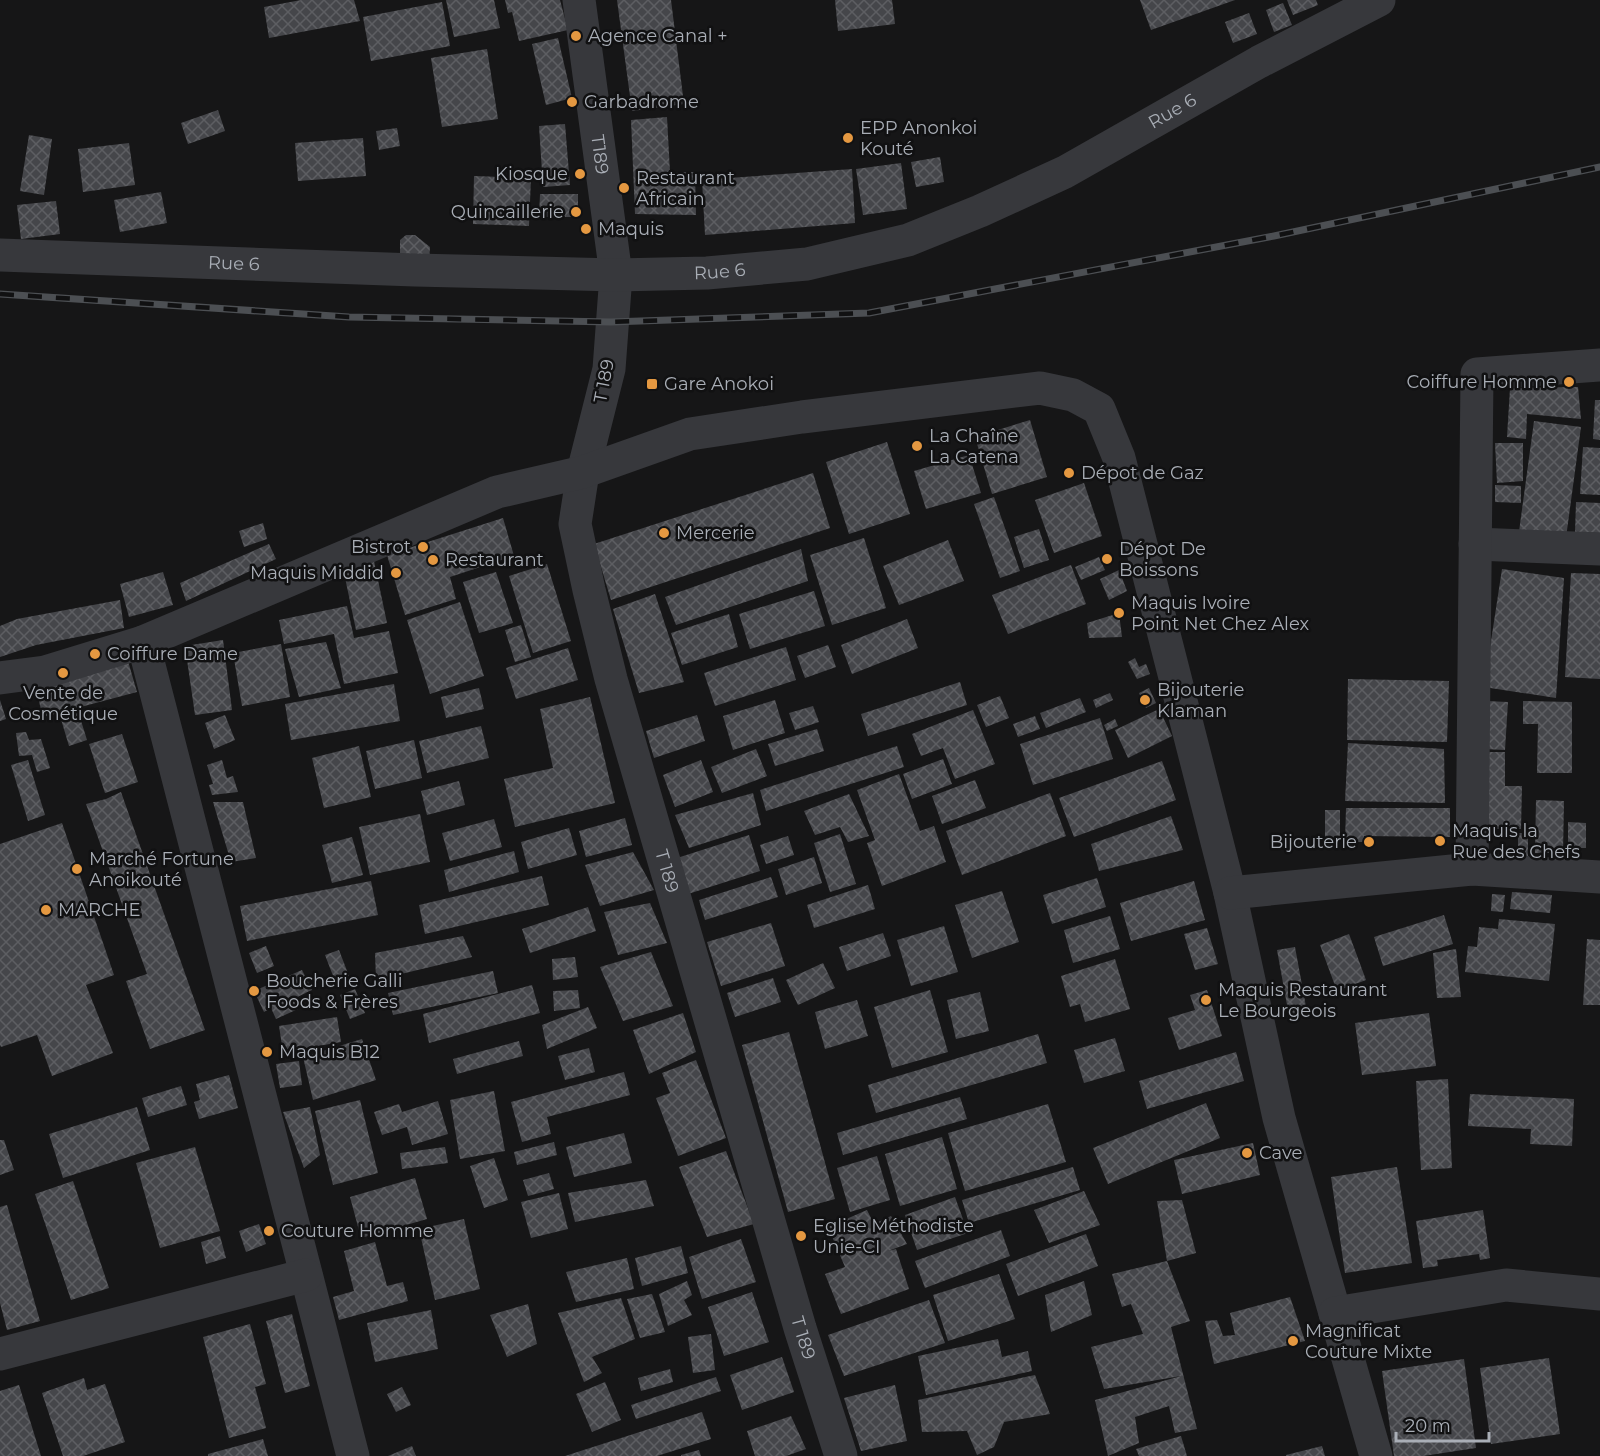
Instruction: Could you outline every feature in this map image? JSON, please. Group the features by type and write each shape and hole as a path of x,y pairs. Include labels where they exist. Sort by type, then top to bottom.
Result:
{"street":[{"name":"T189","path":"579,0 616,275"},
{"name":"Rue 6","path":"0,255 616,275 707,273 807,264 908,240 980,211 1065,172 1259,62 1379,0"},
{"name":"T 189","path":"616,275 609,369 583,472 575,524 611,679 800,1328 842,1456"},
{"path":"1472,869 1477,374 1600,365"},
{"path":"0,678 45,672 143,642 497,492 583,472 690,434 802,417 1040,388 1073,395 1099,409 1119,458 1230,893 1279,1118 1376,1456"},
{"path":"1475,544 1600,549"},
{"path":"143,642 353,1456"},
{"path":"1230,893 1472,869 1600,877"},
{"path":"0,1354 306,1275"},
{"path":"1335,1313 1506,1285 1600,1294"}],"building":[{"path":"301,0 354,0 360,21 269,38 264,7"},
{"path":"446,0 494,0 500,28 454,37"},
{"path":"505,0 560,0 568,30 519,41 512,12 508,13"},
{"path":"617,0 671,0 684,104 632,111"},
{"path":"835,0 892,0 895,24 838,31"},
{"path":"1140,0 1235,0 1151,30"},
{"path":"1287,0 1316,0 1318,5 1293,15"},
{"path":"442,2 450,46 371,61 363,17"},
{"path":"1283,3 1292,25 1274,32 1266,10"},
{"path":"1249,13 1257,34 1233,43 1225,22"},
{"path":"558,38 572,98 546,105 532,44"},
{"path":"487,49 498,119 442,127 431,58"},
{"path":"218,110 225,131 188,144 181,123"},
{"path":"667,117 670,172 695,172 696,215 635,214 631,120"},
{"path":"565,124 570,185 543,187 539,126"},
{"path":"397,128 400,146 379,150 376,131"},
{"path":"29,135 52,139 44,195 20,191"},
{"path":"363,138 366,176 298,181 295,143"},
{"path":"129,143 135,185 83,192 78,149"},
{"path":"940,157 944,182 916,187 911,162"},
{"path":"901,163 907,209 863,215 856,169"},
{"path":"852,169 855,223 705,235 702,180"},
{"path":"474,176 531,178 529,226 473,224"},
{"path":"161,192 167,223 120,232 114,200"},
{"path":"540,194 578,194 578,217 539,217"},
{"path":"56,201 60,234 21,239 17,205"},
{"path":"406,235 415,235 430,247 429,262 400,261 400,240"},
{"path":"1578,387 1581,419 1527,414 1526,439 1507,437 1510,388"},
{"path":"1595,400 1600,400 1600,440 1593,439"},
{"path":"1030,420 1047,477 992,494 975,437"},
{"path":"1534,421 1581,427 1565,545 1518,539"},
{"path":"887,442 910,514 849,534 826,462"},
{"path":"1495,443 1523,443 1523,481 1497,483"},
{"path":"1583,447 1600,448 1600,495 1580,494"},
{"path":"969,455 981,493 926,509 914,471"},
{"path":"813,473 830,528 611,600 594,544"},
{"path":"1084,483 1102,536 1054,553 1035,500"},
{"path":"1495,485 1521,486 1521,503 1495,502"},
{"path":"994,497 1020,571 1000,578 974,504"},
{"path":"1576,502 1600,503 1600,533 1575,532"},
{"path":"503,518 514,556 450,577 456,599 405,615 387,555"},
{"path":"263,523 267,539 244,547 239,531"},
{"path":"1039,529 1049,560 1024,568 1014,537"},
{"path":"864,538 886,608 832,625 810,555"},
{"path":"948,540 964,581 899,605 883,566"},
{"path":"269,544 276,559 186,601 180,583"},
{"path":"801,549 808,581 676,625 665,597"},
{"path":"1099,557 1105,570 1081,580 1075,567"},
{"path":"374,561 387,623 356,630 343,568"},
{"path":"547,564 571,641 533,653 509,576"},
{"path":"1071,565 1086,604 1008,634 992,595"},
{"path":"1502,569 1564,578 1556,698 1484,687"},
{"path":"1119,570 1127,591 1109,600 1100,579"},
{"path":"163,572 173,605 129,617 120,584"},
{"path":"496,572 513,623 479,633 463,582"},
{"path":"1571,573 1600,574 1600,679 1565,677"},
{"path":"814,591 825,626 750,649 739,614"},
{"path":"655,594 684,682 639,693 613,609"},
{"path":"120,600 124,628 36,645 0,657 0,626 17,619"},
{"path":"460,602 484,676 430,694 407,620"},
{"path":"347,606 354,638 389,631 398,673 344,684 334,634 284,644 279,620"},
{"path":"1119,613 1122,637 1089,638 1087,623"},
{"path":"729,614 738,647 682,665 671,633"},
{"path":"907,619 918,648 852,674 841,645"},
{"path":"521,625 531,657 515,662 505,630"},
{"path":"223,640 232,710 195,715 185,646"},
{"path":"326,642 341,688 299,697 285,649"},
{"path":"281,644 290,697 242,706 233,653"},
{"path":"828,645 836,667 805,678 797,656"},
{"path":"786,647 796,680 715,706 704,673"},
{"path":"568,648 578,680 516,699 506,668"},
{"path":"1135,658 1139,667 1146,664 1150,674 1137,679 1128,662"},
{"path":"128,661 137,692 43,717 35,686"},
{"path":"1348,679 1449,681 1447,742 1347,740"},
{"path":"960,682 967,705 868,736 861,714"},
{"path":"394,684 400,721 291,740 285,704"},
{"path":"479,688 484,709 446,718 441,697"},
{"path":"1149,688 1156,703 1146,708 1139,693"},
{"path":"1110,693 1113,700 1096,708 1093,700"},
{"path":"1000,696 1009,718 986,727 977,705"},
{"path":"590,697 615,803 515,827 504,779 553,768 540,709"},
{"path":"1080,698 1086,712 1046,728 1040,713"},
{"path":"0,700 6,719 0,721"},
{"path":"775,700 785,733 733,750 723,716"},
{"path":"1486,701 1508,702 1505,750 1483,749"},
{"path":"1523,701 1572,702 1572,773 1537,773 1538,724 1523,724"},
{"path":"813,706 819,722 795,730 789,713"},
{"path":"1159,709 1172,736 1128,758 1115,730"},
{"path":"973,710 995,764 955,779 943,748 921,756 912,734"},
{"path":"78,711 87,740 69,746 60,716"},
{"path":"225,715 235,740 214,749 205,723"},
{"path":"697,715 705,741 654,758 646,731"},
{"path":"1035,716 1040,729 1018,737 1013,724"},
{"path":"1100,718 1113,759 1033,785 1020,744"},
{"path":"1115,719 1118,726 1107,731 1104,725"},
{"path":"481,726 489,758 427,773 419,741"},
{"path":"817,729 824,751 775,766 768,744"},
{"path":"26,732 29,740 41,739 50,768 37,772 32,755 19,756 16,733"},
{"path":"122,734 138,782 105,793 89,744"},
{"path":"414,740 422,778 375,789 366,751"},
{"path":"1348,743 1444,749 1445,803 1345,801"},
{"path":"359,746 371,797 324,808 312,758"},
{"path":"897,746 904,767 766,811 760,790"},
{"path":"756,749 767,776 722,793 711,767"},
{"path":"1486,752 1505,752 1505,786 1522,786 1521,829 1485,829"},
{"path":"943,759 952,784 912,799 903,774"},
{"path":"28,760 45,815 28,821 11,765"},
{"path":"222,760 227,778 233,776 238,792 212,795 209,785 213,784 207,765"},
{"path":"701,760 713,792 675,807 663,775"},
{"path":"1162,761 1176,800 1074,837 1059,798"},
{"path":"899,774 920,831 934,826 946,862 882,886 867,843 875,840 857,790"},
{"path":"975,780 986,808 942,824 932,796"},
{"path":"459,781 465,805 427,815 421,791"},
{"path":"121,792 205,1030 150,1049 126,981 147,974 86,804"},
{"path":"753,793 761,825 689,848 675,815"},
{"path":"1050,793 1066,836 962,875 946,831"},
{"path":"849,794 869,836 848,842 840,827 815,835 804,811"},
{"path":"1536,800 1564,801 1563,853 1535,853"},
{"path":"213,802 243,802 256,858 231,862"},
{"path":"1346,808 1450,808 1450,837 1364,836 1364,842 1345,842"},
{"path":"1325,810 1340,810 1340,841 1325,841"},
{"path":"420,814 430,862 370,875 359,827"},
{"path":"1171,816 1183,850 1099,871 1091,844"},
{"path":"625,818 632,845 586,857 579,831"},
{"path":"494,819 502,847 450,861 442,833"},
{"path":"1568,822 1586,823 1586,848 1568,848"},
{"name":"MARCHE","path":"62,823 114,975 86,985 113,1053 52,1076 37,1035 1,1047 0,1045 0,844"},
{"path":"569,828 577,855 528,869 521,842"},
{"path":"1518,833 1528,833 1528,856 1518,856"},
{"path":"840,834 856,884 830,892 814,843"},
{"path":"749,835 760,871 688,894 677,858"},
{"path":"788,836 794,855 766,864 760,845"},
{"path":"352,837 363,875 332,883 322,845"},
{"path":"514,851 519,872 449,892 444,870"},
{"path":"633,852 654,890 600,906 585,865"},
{"path":"814,857 822,883 786,895 778,869"},
{"path":"542,876 549,905 425,934 419,905"},
{"path":"771,877 778,897 705,920 699,900"},
{"path":"1097,878 1106,907 1052,924 1043,895"},
{"path":"371,881 378,915 247,941 240,906"},
{"path":"1194,881 1205,920 1131,941 1120,903"},
{"path":"868,885 875,909 814,928 807,905"},
{"path":"1002,891 1019,942 972,958 955,905"},
{"path":"1512,892 1552,895 1550,913 1510,909"},
{"path":"1492,894 1505,895 1503,912 1491,911"},
{"path":"650,903 667,943 618,955 604,912"},
{"path":"588,907 596,931 530,953 522,929"},
{"path":"1444,915 1453,944 1383,966 1374,937"},
{"path":"1110,916 1120,949 1073,963 1064,930"},
{"path":"1499,919 1555,924 1549,981 1465,972 1468,946 1477,947 1479,927 1498,929"},
{"path":"771,923 785,966 721,986 707,942"},
{"path":"944,926 958,972 911,986 897,940"},
{"path":"1207,928 1218,964 1195,970 1184,934"},
{"path":"883,933 891,956 847,971 839,947"},
{"path":"1349,934 1366,980 1337,991 1320,945"},
{"path":"463,936 472,957 376,980 375,953"},
{"path":"1587,939 1600,940 1600,1005 1583,1005"},
{"path":"266,946 274,966 257,973 249,953"},
{"path":"1295,947 1307,1012 1289,1016 1277,950"},
{"path":"1456,949 1461,997 1437,998 1433,953"},
{"path":"339,950 349,976 335,981 325,955"},
{"path":"651,952 673,1006 623,1021 600,967"},
{"path":"575,957 578,977 553,980 552,959"},
{"path":"1115,959 1130,1009 1085,1022 1080,1004 1070,1007 1061,976"},
{"path":"823,963 835,988 798,1005 786,980"},
{"path":"302,970 312,990 293,999 298,1009 276,1019 271,1008 264,1012 254,991"},
{"path":"493,971 498,993 393,1015 388,993"},
{"path":"773,978 781,1002 735,1017 727,993"},
{"path":"532,985 540,1013 429,1043 423,1014"},
{"path":"355,989 365,1013 350,1019 340,995"},
{"path":"578,990 580,1008 554,1011 553,991"},
{"path":"930,990 948,1052 892,1068 874,1007"},
{"path":"1207,990 1222,1036 1179,1050 1168,1018 1195,1010 1190,995"},
{"path":"980,992 989,1031 956,1039 947,1000"},
{"path":"857,1000 868,1036 825,1049 815,1012"},
{"path":"588,1007 597,1028 547,1049 542,1025"},
{"path":"683,1013 696,1052 649,1074 633,1030"},
{"path":"1429,1013 1436,1066 1362,1075 1355,1023"},
{"path":"337,1017 341,1042 283,1052 279,1026"},
{"path":"789,1032 835,1199 788,1212 742,1045"},
{"path":"1038,1034 1047,1063 876,1113 868,1085"},
{"path":"1115,1038 1125,1071 1084,1083 1074,1050"},
{"path":"362,1039 376,1080 313,1100 303,1057"},
{"path":"519,1041 523,1056 457,1074 453,1059"},
{"path":"589,1048 595,1072 565,1080 558,1056"},
{"path":"1236,1052 1244,1081 1147,1109 1139,1081"},
{"path":"696,1060 726,1138 678,1156 656,1098 670,1093 662,1073"},
{"path":"299,1061 302,1085 280,1088 276,1064"},
{"path":"624,1072 630,1095 547,1117 551,1134 522,1142 511,1102"},
{"path":"229,1075 238,1108 199,1119 194,1102 200,1100 196,1084"},
{"path":"1448,1079 1452,1168 1421,1170 1416,1081"},
{"path":"181,1086 187,1105 148,1117 142,1098"},
{"path":"494,1091 505,1151 460,1159 450,1100"},
{"path":"1470,1094 1574,1099 1572,1146 1530,1144 1531,1129 1468,1126"},
{"path":"960,1097 967,1119 843,1155 837,1133"},
{"path":"360,1100 378,1173 333,1185 315,1111"},
{"path":"438,1101 448,1134 412,1145 407,1127 382,1135 374,1112 399,1104 402,1112"},
{"path":"1206,1103 1220,1138 1108,1184 1093,1148"},
{"path":"1048,1104 1066,1162 965,1191 948,1133"},
{"path":"137,1107 150,1150 63,1178 49,1134"},
{"path":"310,1107 320,1155 304,1168 283,1112"},
{"path":"624,1133 632,1163 574,1177 566,1147"},
{"path":"942,1137 957,1189 900,1206 885,1154"},
{"path":"0,1140 4,1140 14,1170 0,1175"},
{"path":"554,1142 557,1155 517,1165 514,1152"},
{"path":"1253,1143 1260,1175 1182,1194 1174,1160"},
{"path":"195,1147 220,1231 160,1248 136,1163"},
{"path":"445,1147 448,1163 402,1169 400,1153"},
{"path":"726,1151 754,1224 707,1237 679,1167"},
{"path":"877,1156 890,1200 850,1212 837,1168"},
{"path":"494,1158 508,1200 484,1208 470,1166"},
{"path":"1073,1167 1080,1190 969,1223 962,1200"},
{"path":"1397,1167 1412,1263 1345,1273 1331,1177"},
{"path":"549,1173 554,1189 528,1196 523,1180"},
{"path":"415,1178 427,1219 361,1238 350,1197"},
{"path":"646,1180 654,1206 575,1222 568,1193"},
{"path":"73,1181 109,1288 71,1300 35,1194"},
{"path":"1084,1191 1100,1225 1049,1243 1034,1210"},
{"path":"559,1193 568,1229 531,1238 521,1202"},
{"path":"955,1197 968,1233 917,1250 905,1215"},
{"path":"1182,1200 1196,1253 1167,1261 1157,1201"},
{"path":"7,1205 40,1321 7,1330 0,1303 0,1207"},
{"path":"867,1210 874,1224 891,1216 907,1244 888,1251 896,1249 909,1289 841,1314 825,1274 845,1267 828,1227"},
{"path":"1483,1210 1490,1258 1480,1260 1479,1254 1437,1260 1438,1266 1423,1268 1416,1221"},
{"path":"464,1219 480,1289 435,1300 419,1229"},
{"path":"259,1224 266,1244 246,1252 239,1231"},
{"path":"1001,1230 1010,1256 925,1288 915,1261"},
{"path":"1086,1234 1098,1266 1018,1296 1006,1264"},
{"path":"220,1236 226,1258 206,1264 201,1242"},
{"path":"741,1239 756,1282 702,1299 689,1257"},
{"path":"375,1242 387,1286 403,1282 408,1301 339,1320 333,1297 354,1291 344,1251"},
{"path":"681,1246 688,1273 642,1286 635,1258"},
{"path":"627,1258 634,1289 576,1302 566,1272"},
{"path":"1167,1261 1190,1321 1171,1327 1197,1429 1175,1433 1169,1406 1135,1417 1139,1443 1108,1456 1095,1400 1181,1376 1104,1389 1091,1347 1143,1334 1131,1304 1122,1307 1112,1274"},
{"path":"999,1274 1015,1319 948,1341 933,1295"},
{"path":"687,1281 692,1295 684,1300 692,1315 668,1326 659,1294"},
{"path":"1084,1281 1092,1315 1051,1332 1045,1295"},
{"path":"752,1292 769,1342 724,1356 708,1307"},
{"path":"652,1294 665,1332 640,1338 627,1299"},
{"path":"1290,1297 1305,1341 1214,1364 1205,1321 1217,1320 1223,1336 1235,1335 1230,1313"},
{"path":"621,1298 635,1339 592,1357 602,1373 584,1382 558,1313"},
{"path":"929,1300 945,1343 844,1376 828,1335"},
{"path":"528,1304 537,1344 507,1357 490,1315"},
{"path":"431,1310 438,1349 375,1362 367,1323"},
{"path":"292,1314 310,1386 285,1393 266,1321"},
{"path":"250,1324 266,1384 255,1387 266,1428 229,1438 203,1337"},
{"path":"711,1334 715,1370 693,1373 688,1337"},
{"path":"998,1339 1002,1357 1028,1351 1032,1371 926,1395 918,1356"},
{"path":"782,1357 794,1392 742,1410 730,1375"},
{"path":"1549,1358 1560,1434 1491,1444 1480,1368"},
{"path":"1464,1359 1476,1448 1423,1456 1394,1456 1382,1371"},
{"path":"670,1369 673,1382 641,1391 638,1378"},
{"path":"1035,1375 1050,1414 1004,1422 994,1447 977,1455 967,1431 922,1432 918,1400"},
{"path":"716,1377 721,1391 636,1419 631,1405"},
{"path":"84,1378 87,1390 105,1384 125,1442 83,1456 63,1456 42,1393"},
{"path":"605,1382 621,1420 592,1432 576,1394"},
{"path":"19,1385 41,1456 0,1456 0,1391"},
{"path":"895,1385 907,1441 861,1451 844,1398"},
{"path":"402,1387 411,1405 396,1412 387,1394"},
{"path":"702,1412 711,1439 657,1456 565,1456"},
{"path":"791,1416 806,1449 786,1456 755,1456 747,1431"},
{"path":"1181,1436 1187,1456 1139,1456 1136,1449"},
{"path":"263,1439 268,1456 208,1456 208,1454"},
{"path":"412,1446 416,1456 388,1456"},
{"path":"1322,1446 1325,1456 1286,1456 1286,1455"},
{"path":"699,1450 701,1456 681,1456 681,1455"}],"railway":[{"path":"0,294 349,317 611,322 869,313 1274,236 1600,167"}],"place":[{"name":"Agence Canal +","path":"576,36"},
{"name":"Garbadrome","path":"572,102"},
{"name":"EPP Anonkoi Kouté","path":"848,138"},
{"name":"Kiosque","path":"580,174"},
{"name":"Restaurant Africain","path":"624,188"},
{"name":"Quincaillerie","path":"576,212"},
{"name":"Maquis","path":"586,229"},
{"name":"Coiffure Homme","path":"1569,382"},
{"name":"Gare Anokoi","path":"652,384"},
{"name":"La Chaîne La Catena","path":"917,446"},
{"name":"Dépot de Gaz","path":"1069,473"},
{"name":"Mercerie","path":"664,533"},
{"name":"Bistrot","path":"423,547"},
{"name":"Dépot De Boissons","path":"1107,559"},
{"name":"Restaurant","path":"433,560"},
{"name":"Maquis Middid","path":"396,573"},
{"name":"Maquis Ivoire Point Net Chez Alex","path":"1119,613"},
{"name":"Coiffure Dame","path":"95,654"},
{"name":"Vente de Cosmétique","path":"63,673"},
{"name":"Bijouterie Klaman","path":"1145,700"},
{"name":"Maquis la Rue des Chefs","path":"1440,841"},
{"name":"Bijouterie","path":"1369,842"},
{"name":"Marché Fortune Anoikouté","path":"77,869"},
{"name":"MARCHE","path":"46,910"},
{"name":"Boucherie Galli Foods & Frères","path":"254,991"},
{"name":"Maquis Restaurant Le Bourgeois","path":"1206,1000"},
{"name":"Maquis B12","path":"267,1052"},
{"name":"Cave","path":"1247,1153"},
{"name":"Couture Homme","path":"269,1231"},
{"name":"Eglise Méthodiste Unie-CI","path":"801,1236"},
{"name":"Magnificat Couture Mixte","path":"1293,1341"}]}
